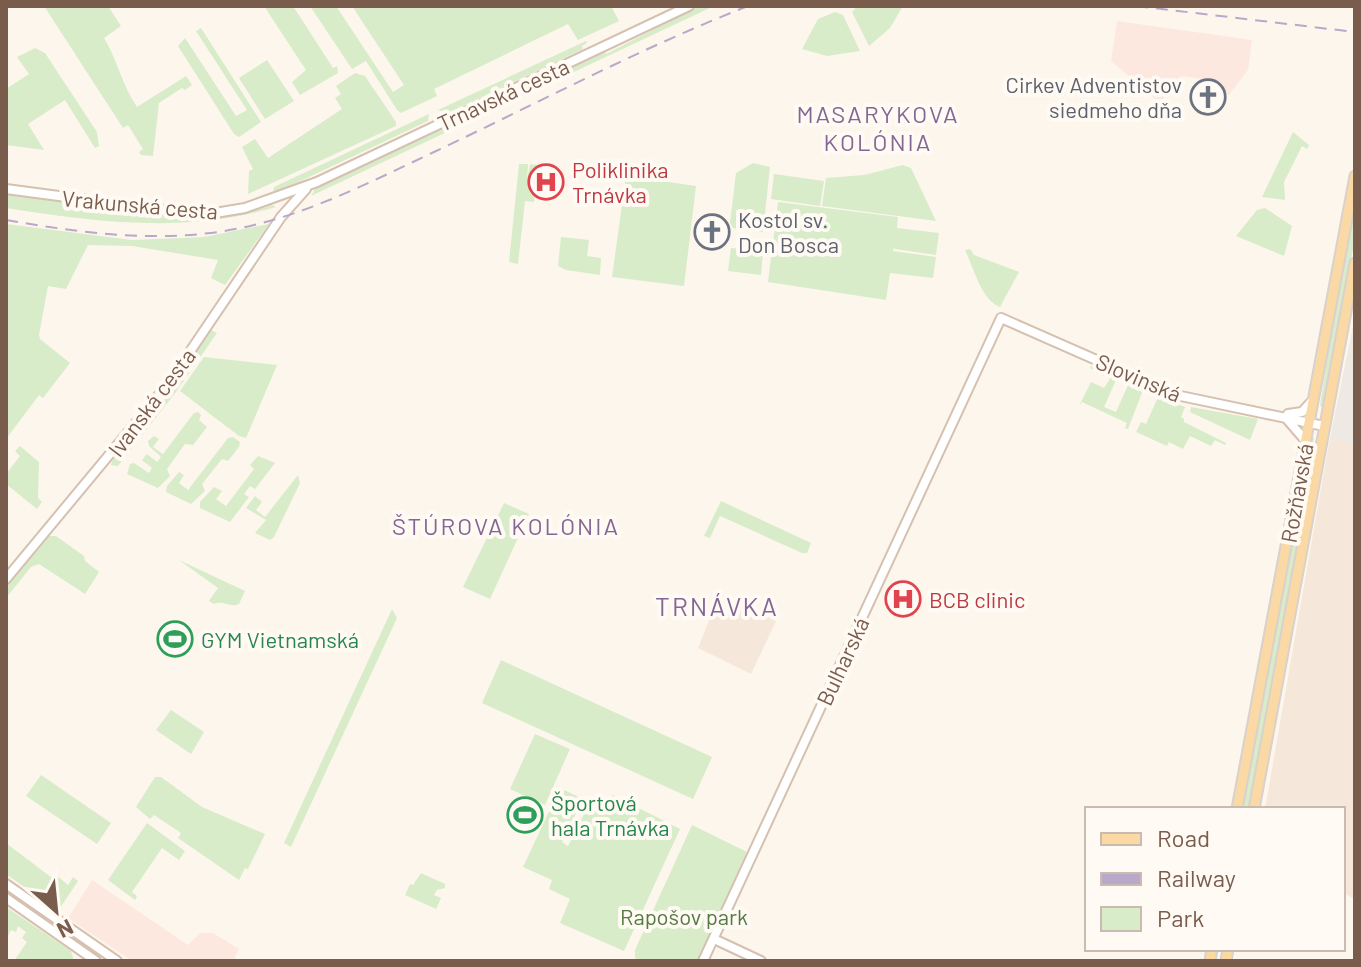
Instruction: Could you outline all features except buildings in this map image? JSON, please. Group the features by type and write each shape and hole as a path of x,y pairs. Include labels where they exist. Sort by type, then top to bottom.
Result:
{"main road":[{"name":"Rožňavská","path":"1237,807 1355,176"},
{"name":"Rožňavská","path":"1254,807 1355,263"}],"street":[{"name":"Trnavská cesta","path":"317,182 689,6"},
{"name":"Vrakunská cesta","path":"6,189 203,213 237,210 317,182"},
{"name":"Ivanská cesta","path":"6,579 168,384 284,214 301,193 317,182"},
{"path":"273,199 282,204 284,214"},
{"name":"Slovinská","path":"1001,318 1176,395 1324,426"},
{"name":"Bulharská","path":"703,961 1001,318"},
{"path":"1282,415 1302,412 1313,400"},
{"path":"1282,415 1305,440"},
{"path":"6,884 117,961"},
{"path":"6,898 96,961"},
{"path":"714,939 761,961"},
{"path":"86,954 92,943"}],"shaded area":[{"path":"1117,21 1252,40 1248,70 1229,95 1209,80 1181,76 1160,103 1111,61"},
{"path":"1355,316 1355,445 1338,439 1332,441 1328,448"},
{"path":"1338,439 1355,445 1355,899 1345,894 1345,807 1265,807 1328,448 1332,441"},
{"path":"720,593 776,621 751,674 698,648"},
{"path":"92,880 188,945 200,933 213,933 239,949 233,961 132,961 68,918"}],"green space":[{"path":"44,6 108,6 121,26 104,38 137,107 186,76 192,85 159,103 153,156 141,155 139,152 143,149 128,125 123,128"},
{"path":"264,6 293,6 333,68 337,66 338,73 300,95 292,82 306,70"},
{"path":"310,6 336,6 393,92 404,85 352,6 611,6 619,21 578,40 568,24 434,89 437,96 401,113 366,61 352,69"},
{"path":"699,6 714,6 311,196 315,189 340,176 605,51 606,54"},
{"path":"857,6 903,6 890,28 869,46 852,12"},
{"path":"835,12 843,15 860,51 827,56 802,49 818,19"},
{"path":"201,28 261,122 239,137 234,134 178,46 185,38 236,116 247,110 196,31"},
{"path":"586,41 583,49 448,113 438,110"},
{"path":"35,48 45,53 97,132 99,146 95,148 65,100 28,124 44,150 6,145 6,89 29,74 17,57"},
{"path":"267,60 294,101 265,119 239,78"},
{"path":"355,73 365,76 396,126 248,194 249,171 253,169 242,147 255,139 268,158 342,109 335,98 341,94 336,86"},
{"path":"429,114 428,121 273,194 274,187"},
{"path":"1293,132 1309,145 1307,149 1302,146 1284,182 1285,200 1262,197"},
{"path":"753,163 770,167 763,232 733,228 730,223 736,173"},
{"path":"519,164 528,164 527,180 530,164 538,165 534,202 525,201 518,264 509,262"},
{"path":"903,165 911,168 936,221 822,206 826,178 864,175"},
{"path":"774,174 824,181 820,206 771,199"},
{"path":"626,176 696,186 684,286 612,277"},
{"path":"6,193 97,205 138,215 139,212 190,217 222,216 272,205 276,207 208,221 141,223 74,218 6,208"},
{"path":"1355,197 1355,238 1324,407 1320,406 1332,323"},
{"path":"778,202 898,217 897,228 939,233 936,255 894,247 893,251 936,257 933,278 890,273 886,300 768,282"},
{"path":"1265,208 1292,226 1284,256 1236,236 1257,210"},
{"path":"6,224 132,240 204,237 269,224 225,285 211,278 218,260 132,246 88,245 66,289 48,286 39,335 70,363 43,398 39,395 6,439"},
{"path":"561,237 589,240 587,256 601,258 600,275 558,266"},
{"path":"731,248 763,251 761,275 728,271"},
{"path":"970,249 974,255 1019,272 1000,307 988,298 979,283 965,250"},
{"path":"211,330 217,333 176,392 118,466 111,465 112,461"},
{"path":"204,357 277,365 246,438 239,436 180,391"},
{"path":"1091,366 1117,378 1104,407 1116,412 1129,383 1143,390 1128,429 1125,428 1127,423 1082,402 1079,406 1091,382 1104,388 1110,379"},
{"path":"1158,397 1185,407 1181,417 1184,422 1225,445 1215,440 1211,446 1190,436 1183,449 1169,442 1167,446 1136,432 1141,422 1146,424"},
{"path":"1191,407 1258,419 1250,440 1190,412"},
{"path":"194,413 201,415 199,420 207,427 193,445 185,444 167,469 170,476 158,488 127,474 130,464 134,463 149,473 152,468 142,460 147,454 157,462 161,457 148,441 154,436 159,439 153,447 163,454"},
{"path":"1310,436 1314,438 1304,513 1250,807 1241,807"},
{"path":"233,437 240,442 239,447 228,461 222,459 202,484 205,491 191,504 166,492 167,486 179,472 184,475 179,483 188,490 228,438"},
{"path":"20,446 39,462 38,498 42,502 37,509 6,484 6,474 20,456 15,451"},
{"path":"258,456 275,463 255,489 250,486 244,494 249,497 230,522 200,508 200,502 214,487 222,491 216,499 226,506 254,469 250,465"},
{"path":"298,475 300,483 274,537 270,540 255,533 266,520 246,508 255,496 262,502 256,510 265,517"},
{"path":"721,501 811,543 807,553 720,516 710,538 704,536"},
{"path":"504,503 529,514 490,599 463,587"},
{"path":"48,536 56,536 84,556 85,561 99,572 85,594 39,564 31,567 6,598 6,586"},
{"path":"179,560 245,591 239,604 214,604 209,601 218,588"},
{"path":"392,609 397,618 291,847 284,843"},
{"path":"501,660 712,757 693,799 482,703"},
{"path":"171,710 204,732 191,754 156,730"},
{"path":"535,734 570,749 545,805 510,789"},
{"path":"41,775 111,823 97,844 26,796"},
{"path":"155,777 161,777 202,807 265,834 248,869 245,868 239,880 178,838 181,833 154,815 150,819 136,807"},
{"path":"560,788 583,799 562,842 568,846 593,796 610,800 613,795 680,829 624,951 560,923 570,899 549,889 552,880 523,867"},
{"path":"147,823 185,851 179,860 162,848 132,892 137,896 135,900 108,880"},
{"name":"Rapošov park","path":"692,825 747,852 698,961 640,961 635,958 635,950"},
{"path":"6,843 52,878 56,875 68,885 73,877 78,881 58,911 6,874"},
{"path":"421,873 445,884 445,888 437,890 434,895 441,898 436,909 405,895 410,884 413,885"},
{"path":"6,907 71,951 74,961 14,961 27,942 22,938 26,932 18,926 16,932 11,930 6,940"}],"railway":[{"path":"6,220 85,232 138,236 218,232 274,220 355,189 629,58 748,6"},
{"path":"1136,6 1355,32"}],"place":[{"name":"Cirkev Adventistov siedmeho dňa","path":"1208,97"},
{"name":"Poliklinika Trnávka","path":"546,182"},
{"name":"Kostol sv. Don Bosca","path":"712,232"},
{"name":"BCB clinic","path":"903,599"},
{"name":"GYM Vietnamská","path":"175,639"},
{"name":"Športová hala Trnávka","path":"525,815"}],"district":[{"name":"MASARYKOVA KOLÓNIA","path":"878,127"},
{"name":"ŠTÚROVA KOLÓNIA","path":"506,525"},
{"name":"TRNÁVKA","path":"717,605"}]}
